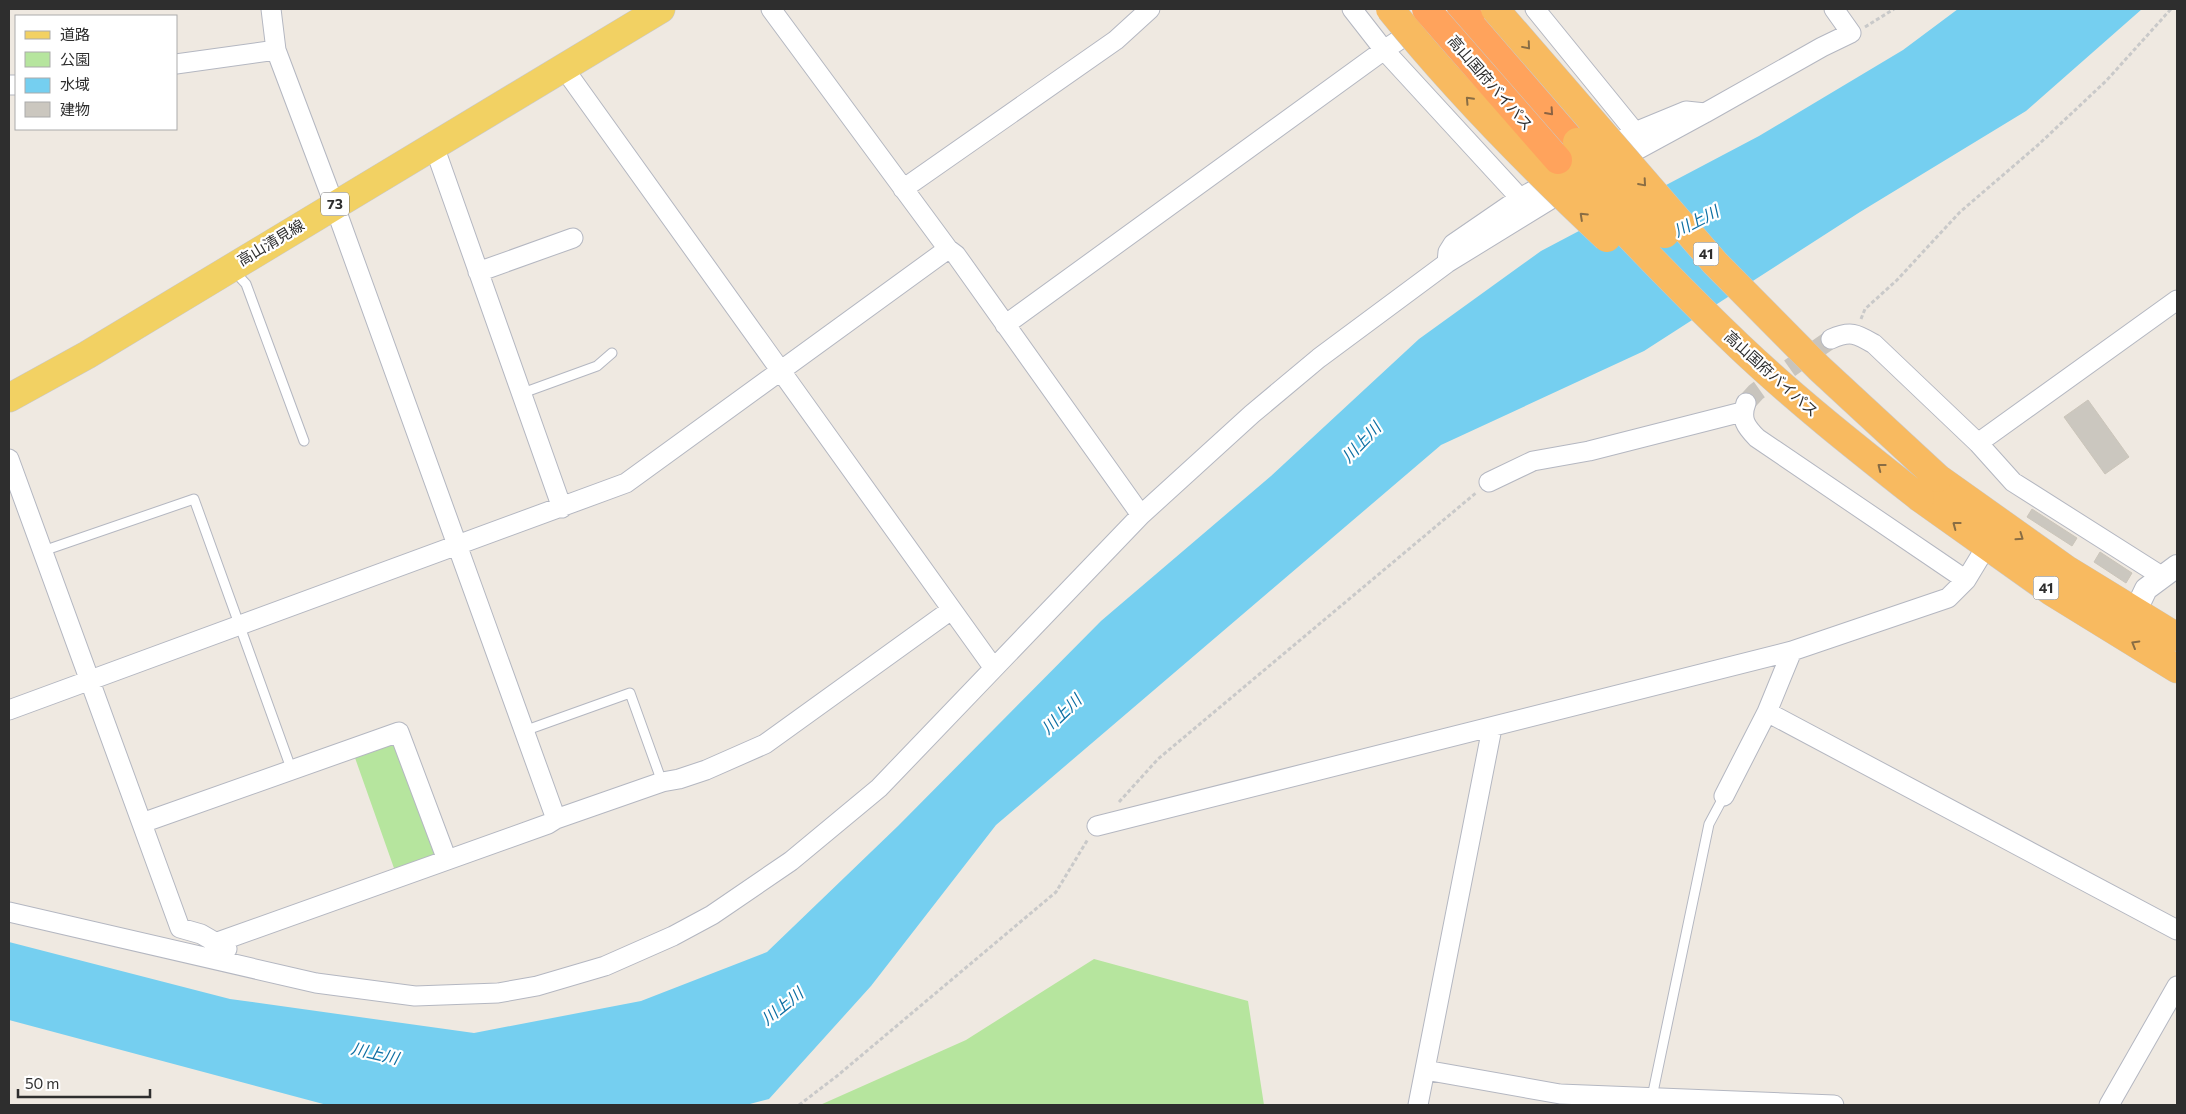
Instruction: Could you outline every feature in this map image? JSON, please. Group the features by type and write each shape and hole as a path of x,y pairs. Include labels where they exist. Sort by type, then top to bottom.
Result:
{"highway":[{"name":"41","path":"1390,9 1431,60 1538,174 1631,258 1741,348"},
{"name":"高山国府バイパス","path":"1426,9 1567,151 1825,386 1938,478 2066,569 2177,637"},
{"name":"高山国府バイパス","path":"1461,9 1567,151 1621,229 1741,348 1851,444 1986,547 2115,632 2177,669"},
{"name":"41","path":"1495,9 1714,263 1819,368 1938,478"}],"main road":[{"name":"高山清見線","path":"9,398 87,355 334,204 661,9"}],"street":[{"path":"271,9 276,50 334,204 556,819"},
{"path":"772,9 903,189 948,249 956,255 1141,515"},
{"path":"903,189 1116,40 1150,9"},
{"path":"1352,9 1384,50 1520,198"},
{"path":"1005,325 1384,50 1446,9"},
{"path":"1535,9 1635,132"},
{"path":"9,912 316,983 384,994 446,996 498,993 537,986 575,976 633,954 673,936 712,915 791,861 879,788 1141,515 1252,414 1319,358 1447,263 1521,216 1646,144 1851,33 1834,9"},
{"path":"178,64 276,50"},
{"path":"563,68 993,668"},
{"path":"1447,263 1448,252 1453,244 1520,198 1635,132 1686,111 1705,113"},
{"path":"434,146 520,394 562,508"},
{"path":"478,272 573,238"},
{"path":"9,710 626,483 948,249"},
{"path":"1978,443 2177,300"},
{"path":"1832,339 1843,334 1856,334 1874,344 1978,443 2013,482 2170,571 2146,589 2134,612"},
{"path":"1489,482 1532,462 1588,451 1744,408 1745,426 1757,438 1966,580"},
{"path":"9,459 180,928 201,934 247,959 258,970"},
{"path":"1096,826 1492,728 1792,651 1948,598 1966,580 1986,547"},
{"path":"215,943 548,824 556,819 662,782 679,779 706,770 765,744 951,610"},
{"path":"1724,796 1767,712 1792,651"},
{"path":"1767,712 2177,930"},
{"path":"1418,1105 1492,728"},
{"path":"142,823 399,732 447,860"},
{"path":"2109,1105 2177,986"},
{"path":"1424,1070 1560,1094 1834,1105"}],"lane":[{"path":"231,267 246,284 304,441"},
{"path":"520,394 597,366 612,353"},
{"path":"42,551 194,499 292,771"},
{"path":"524,732 630,693 662,782"},
{"path":"1652,1097 1709,824 1724,796"}],"path":[{"path":"1851,33 1894,9"},
{"path":"1856,334 1865,308 1897,280 1960,212 2038,145 2107,80 2171,9"},
{"path":"799,1105 837,1076 1056,892 1096,826 1158,759 1489,482"}],"green space":[{"path":"388,743 401,748 436,848 433,857 395,871 354,755"},
{"path":"1094,959 1248,1001 1264,1105 820,1105 966,1040"}],"water":[{"name":"川上川","path":"1958,9 2142,9 2026,111 1860,212 1644,351 1441,445 996,825 871,986 769,1099 746,1105 327,1105 9,1020 9,942 230,999 474,1033 641,1001 767,952 898,826 1101,621 1271,476 1419,339 1541,251 1759,136 1903,50"}],"building":[{"path":"2088,400 2129,457 2105,474 2064,417"},
{"path":"2032,509 2077,538 2072,546 2027,517"},
{"path":"2100,552 2132,573 2126,583 2094,562"}],"tunnel":[{"path":"1746,403 1756,392 1831,339"}]}
